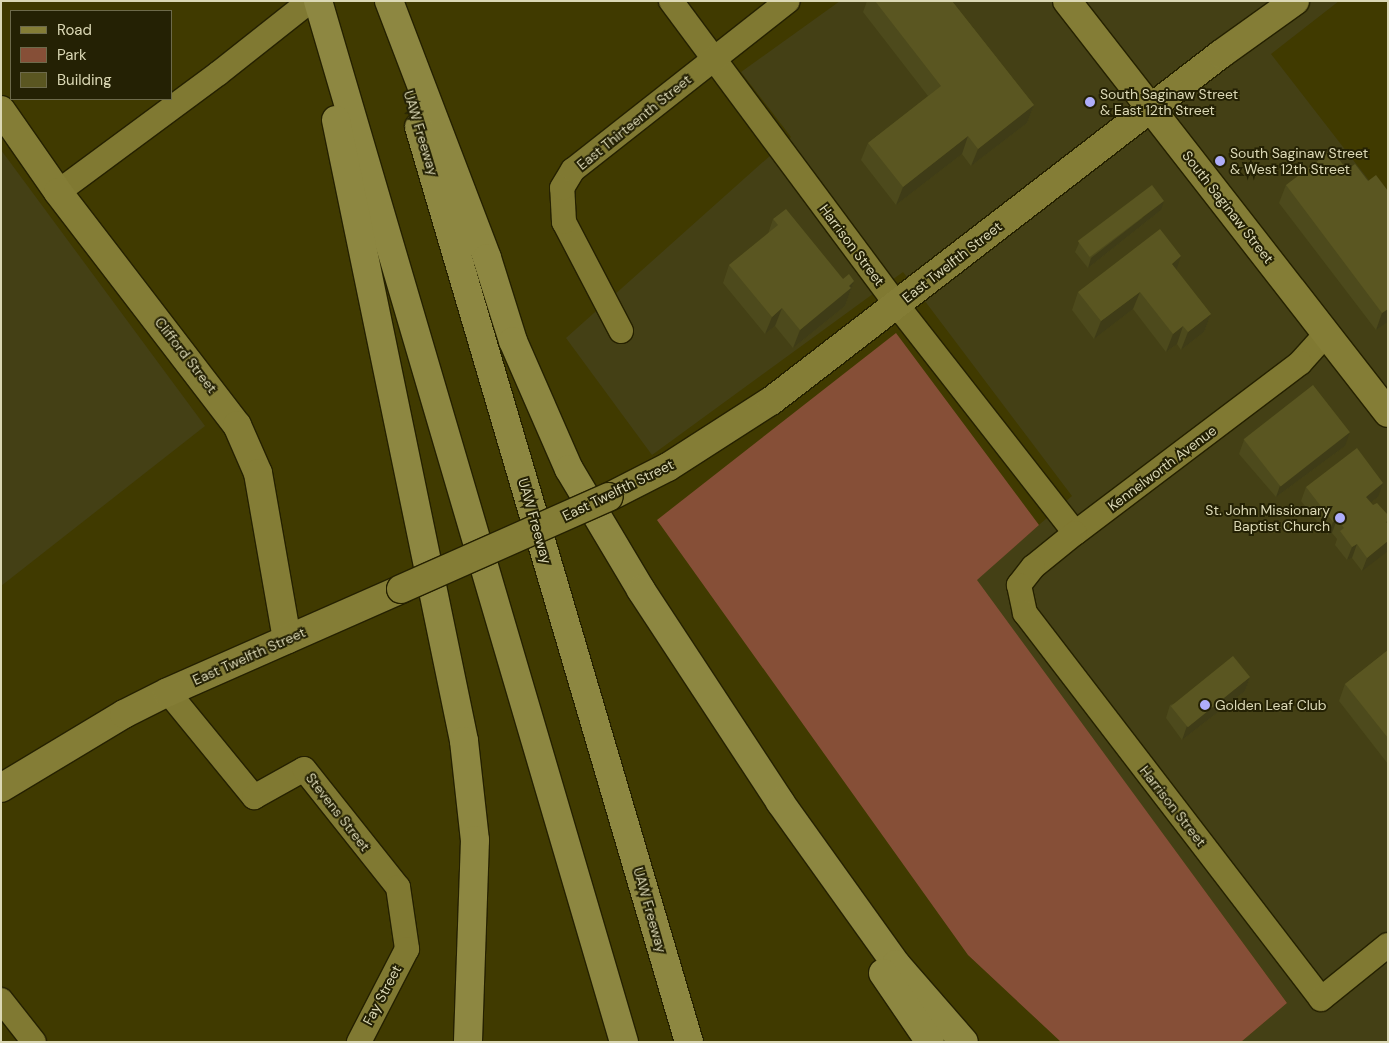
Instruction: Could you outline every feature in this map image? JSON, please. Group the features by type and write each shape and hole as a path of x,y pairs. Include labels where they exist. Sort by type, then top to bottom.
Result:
{"highway":[{"path":"310,1 458,703 474,840 468,1042"},
{"path":"318,1 624,1042"},
{"name":"UAW Freeway","path":"382,1 689,1042"},
{"path":"389,1 487,258 516,349 569,469 641,590 780,802 896,964 964,1042"},
{"path":"780,802 858,934 930,1042"},
{"path":"450,1042 464,953 474,840"}],"street":[{"path":"58,192 220,73 310,1"},
{"name":"Harrison Street","path":"670,1 714,56 898,305 1076,533"},
{"name":"East Thirteenth Street","path":"621,331 564,222 562,188 574,170 714,56 788,1"},
{"name":"South Saginaw Street","path":"1067,1 1388,413"},
{"name":"East Twelfth Street","path":"1,788 124,714 168,692 609,497 668,467 726,432 898,305 1151,109 1295,1"},
{"name":"Clifford Street","path":"1,110 58,192 237,424 258,473 287,639"},
{"name":"Kennelworth Avenue","path":"1024,613 1019,585 1033,567 1300,364 1327,333"},
{"name":"Harrison Street","path":"1024,613 1321,998 1388,945"},
{"name":"Stevens Street","path":"168,692 254,797 304,769 398,887 407,949"},
{"name":"Fay Street","path":"359,1042 407,949"},
{"path":"1,1000 34,1042"}],"shaded area":[{"path":"840,1 1339,1 1271,54 1388,205 1388,1042 1241,1042 1287,1003 976,580 1072,496 903,272 652,455 566,338 791,137 741,72"},
{"path":"1,150 205,426 1,586"}],"green space":[{"path":"896,333 1039,525 977,580 1287,1003 1241,1042 1061,1042 968,955 657,520"}],"building":[{"path":"875,1 952,1 1034,105 978,149 968,136 903,187 868,143 941,86"},
{"path":"1332,150 1347,170 1355,164 1368,181 1376,175 1388,191 1388,309 1382,313 1286,185"},
{"path":"1152,185 1164,201 1090,257 1078,241"},
{"path":"786,209 843,279 849,274 854,281 849,286 851,288 800,330 782,308 772,317 729,265 778,225 773,219"},
{"path":"1160,229 1181,256 1172,264 1211,314 1188,332 1183,326 1173,334 1140,292 1101,321 1078,292"},
{"path":"1313,385 1350,432 1281,486 1244,439"},
{"name":"St. John Missionary Baptist Church","path":"1357,448 1383,483 1366,497 1373,505 1377,503 1388,515 1388,521 1386,522 1388,524 1388,541 1367,558 1357,544 1352,547 1340,531 1344,528 1337,519 1333,522 1306,487"},
{"path":"1388,650 1388,738 1345,684"},
{"name":"Golden Leaf Club","path":"1233,656 1250,677 1188,727 1171,706"}],"place":[{"name":"South Saginaw Street & East 12th Street","path":"1090,102"},
{"name":"South Saginaw Street & West 12th Street","path":"1220,161"},
{"name":"St. John Missionary Baptist Church","path":"1340,518"},
{"name":"Golden Leaf Club","path":"1205,705"}]}
